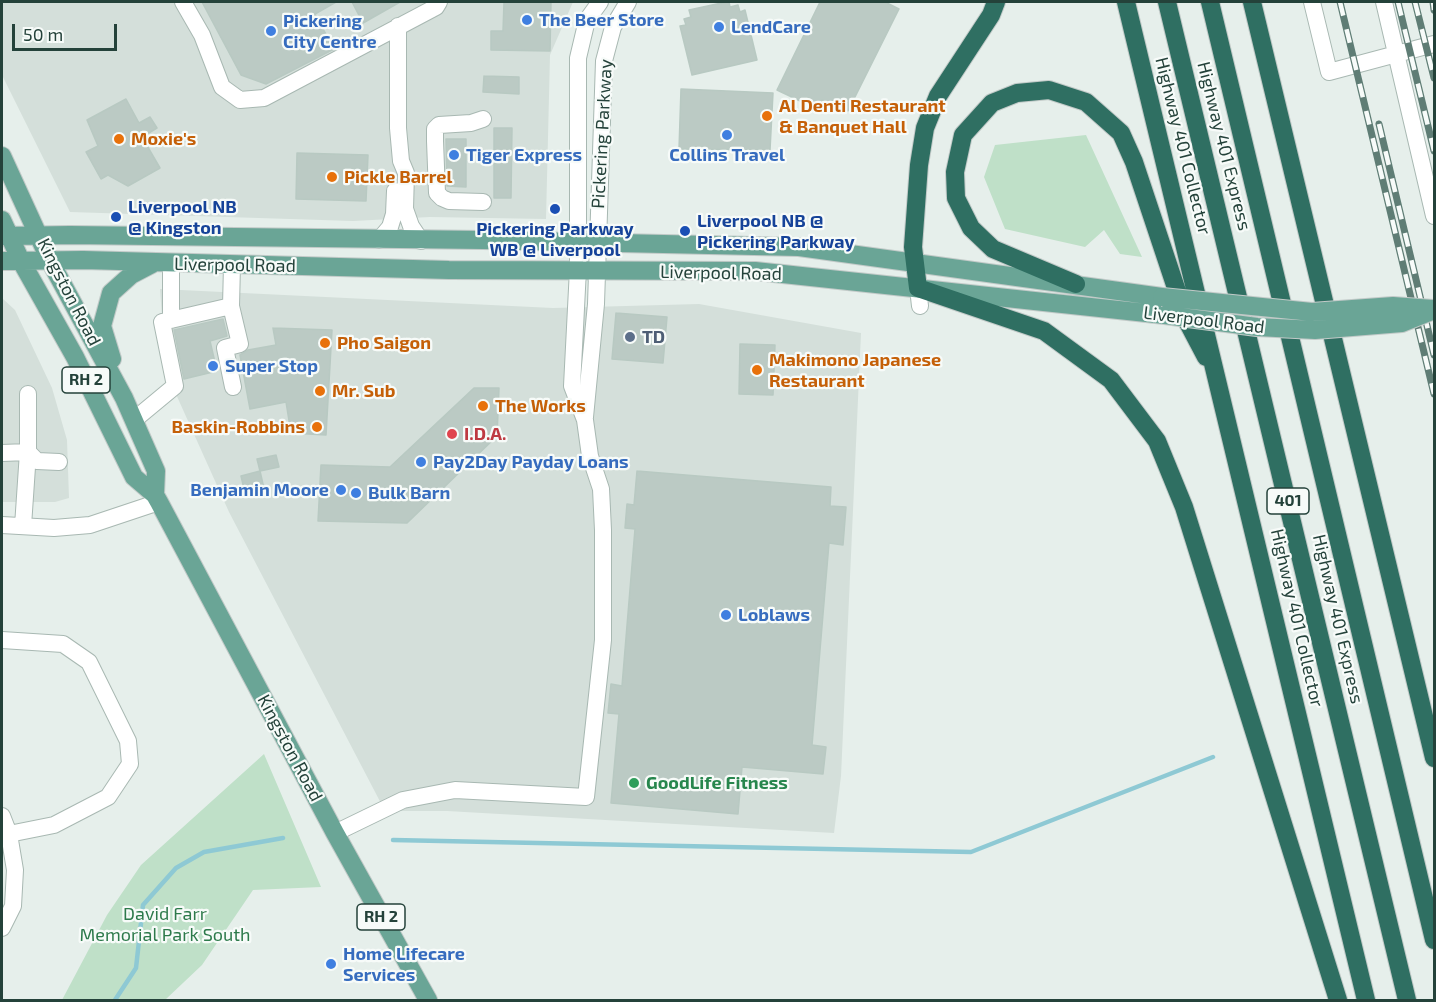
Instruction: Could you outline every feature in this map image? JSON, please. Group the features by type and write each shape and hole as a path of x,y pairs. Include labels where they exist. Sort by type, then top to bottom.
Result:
{"highway":[{"path":"996,2 938,96 925,128 919,165 913,247 918,288 1044,331 1111,380 1157,441 1184,507 1338,1000"},
{"name":"Highway 401 Collector","path":"1126,2 1219,380 1366,1000"},
{"name":"Highway 401 Express","path":"1167,2 1407,1000"},
{"name":"Highway 401 Express","path":"1210,2 1434,940"},
{"path":"1252,2 1434,758"},
{"path":"1076,284 993,249 971,228 956,198 955,172 963,135 992,103 1017,93 1049,90 1086,102 1121,133 1134,162 1186,321 1219,380"}],"main road":[{"name":"Kingston Road","path":"2,156 41,236 50,261 134,420 156,471 157,498"},
{"name":"Kingston Road","path":"2,220 6,236 75,357 134,477 157,498 335,833 428,1000"},
{"name":"Liverpool Road","path":"6,236 799,247 1162,297 1312,312 1393,306 1434,309"},
{"name":"Liverpool Road","path":"2,261 598,271 755,271 1257,327 1315,330 1402,323 1434,309"},
{"path":"124,398 102,326 111,293 116,286 163,263"}],"street":[{"path":"183,2 202,35 222,87 240,100 264,98 436,7 439,2"},
{"name":"Pickering Parkway","path":"585,420 572,386 579,244 578,58 587,20 600,2"},
{"name":"Pickering Parkway","path":"585,420 598,271 604,61 613,27 628,2"},
{"path":"1312,2 1329,72 1434,44"},
{"path":"1384,2 1434,216"},
{"path":"398,26 398,128 401,161 406,173 405,209 411,226 421,241"},
{"path":"483,119 471,123 439,125 435,129 437,193 441,198 449,201 483,202"},
{"path":"379,240 390,227 394,214 395,173 401,161"},
{"path":"163,263 171,320"},
{"path":"232,265 231,306 240,344 225,348 232,387"},
{"path":"918,288 920,306"},
{"path":"134,420 176,386 162,322 231,306"},
{"path":"23,526 28,452 28,394"},
{"path":"335,833 403,800 455,790 586,797 603,640 604,568 601,489 590,456 585,420"},
{"path":"2,453 28,452 37,461 59,462"},
{"path":"2,525 54,528 90,525 157,498"},
{"path":"2,640 63,644 89,662 128,741 130,764 108,797 54,825 9,834"},
{"path":"2,816 9,834 15,870 13,906 2,928"}],"shaded area":[{"path":"2,2 573,2 550,55 546,219 430,217 353,221 70,212 2,75"},
{"path":"160,289 553,308 699,304 861,333 841,776 834,833 447,811 385,811 229,512 166,372"},
{"path":"2,298 15,310 52,388 67,440 69,498 55,502 2,502"}],"green space":[{"path":"1086,135 1142,257 1120,254 1104,230 1085,247 1005,229 984,177 995,145"},
{"name":"David Farr Memorial Park South","path":"264,754 321,887 253,890 202,965 165,1000 62,1000 107,915 141,865"}],"building":[{"name":"Pickering City Centre","path":"202,2 336,2 315,14 334,49 266,84 241,75"},
{"name":"Pickering City Centre","path":"352,2 400,2 363,23"},
{"name":"The Beer Store","path":"504,2 551,2 550,51 491,50 491,31 503,31"},
{"path":"729,2 730,7 738,5 740,12 745,10 757,60 692,75 680,26 686,25 684,19 691,17 689,10"},
{"path":"820,2 885,2 899,9 848,111 822,100 817,109 777,90"},
{"path":"484,76 519,77 519,94 483,92"},
{"path":"681,89 773,93 770,150 679,149"},
{"name":"Moxie's","path":"126,99 139,123 150,117 157,128 142,137 160,168 128,186 108,175 101,179 86,152 98,146 87,120"},
{"path":"494,128 512,128 511,198 494,198"},
{"path":"446,139 466,139 466,187 447,186"},
{"name":"Pickle Barrel","path":"297,153 368,155 366,201 296,199"},
{"path":"616,313 667,317 663,363 612,359"},
{"path":"223,319 227,336 210,341 217,371 184,379 174,330"},
{"path":"273,328 332,330 326,435 291,433 286,402 250,409 240,355 248,350 276,345"},
{"name":"Makimono Japanese Restaurant","path":"740,344 775,345 773,395 739,394"},
{"path":"474,388 499,388 497,436 407,523 318,521 321,465 390,467"},
{"path":"276,455 279,467 260,471 257,459"},
{"path":"260,471 265,493 246,497 241,476"},
{"name":"Loblaws","path":"637,471 831,487 830,506 846,507 843,545 829,543 812,745 826,747 823,774 742,767 738,814 611,803 619,714 608,713 611,684 622,686 635,529 625,528 627,504 634,505"}],"waterway":[{"path":"393,840 971,852 1213,757"},
{"path":"115,1000 136,968 143,905 176,868 204,852 283,838"}],"railway":[{"path":"1340,2 1434,394"},
{"path":"1398,2 1434,151"},
{"path":"1415,2 1434,78"},
{"path":"1433,2 1434,10"},
{"path":"1379,124 1434,355"}],"place":[{"name":"The Beer Store","path":"527,20"},
{"name":"LendCare","path":"719,27"},
{"name":"Pickering City Centre","path":"271,31"},
{"name":"Al Denti Restaurant & Banquet Hall","path":"767,116"},
{"name":"Collins Travel","path":"727,135"},
{"name":"Moxie's","path":"119,139"},
{"name":"Tiger Express","path":"454,155"},
{"name":"Pickle Barrel","path":"332,177"},
{"name":"Pickering Parkway WB @ Liverpool","path":"555,209"},
{"name":"Liverpool NB @ Kingston","path":"116,217"},
{"name":"Liverpool NB @ Pickering Parkway","path":"685,231"},
{"name":"TD","path":"630,337"},
{"name":"Pho Saigon","path":"325,343"},
{"name":"Super Stop","path":"213,366"},
{"name":"Makimono Japanese Restaurant","path":"757,370"},
{"name":"Mr. Sub","path":"320,391"},
{"name":"The Works","path":"483,406"},
{"name":"Baskin-Robbins","path":"317,427"},
{"name":"I.D.A.","path":"452,434"},
{"name":"Pay2Day Payday Loans","path":"421,462"},
{"name":"Benjamin Moore","path":"341,490"},
{"name":"Bulk Barn","path":"356,493"},
{"name":"Loblaws","path":"726,615"},
{"name":"GoodLife Fitness","path":"634,783"},
{"name":"Home Lifecare Services","path":"331,964"}]}
